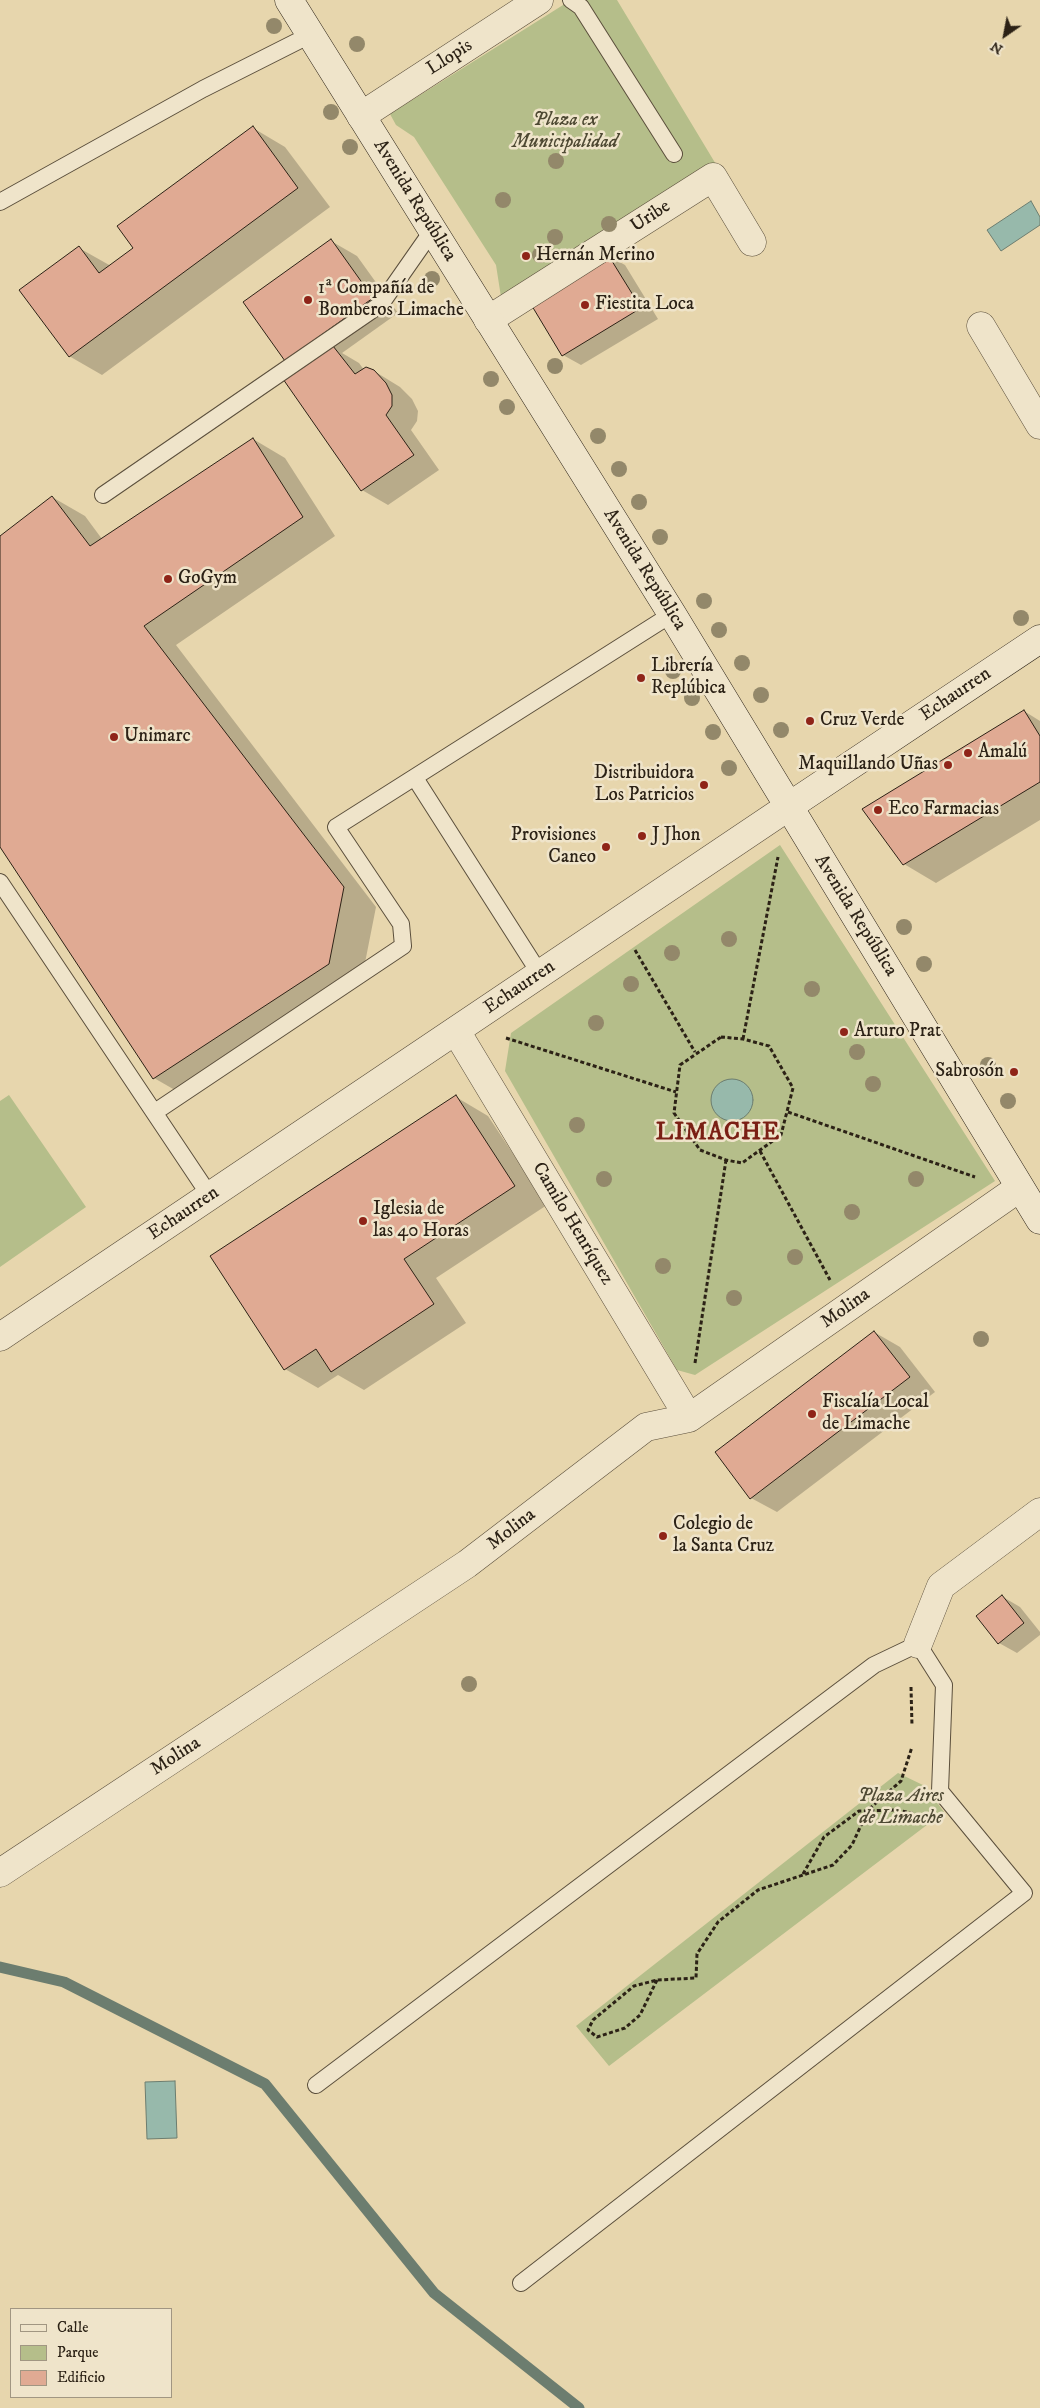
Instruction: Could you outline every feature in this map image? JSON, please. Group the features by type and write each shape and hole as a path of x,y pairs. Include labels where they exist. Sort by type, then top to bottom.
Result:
{"street":[{"name":"Avenida República","path":"289,0 672,614 1040,1220"},
{"name":"Llopis","path":"361,116 539,0"},
{"name":"Uribe","path":"488,320 713,177 752,242"},
{"path":"981,326 1040,425"},
{"name":"Echaurren","path":"0,1337 1040,639"},
{"name":"Camilo Henríquez","path":"456,1031 689,1418"},
{"name":"Molina","path":"0,1873 467,1564 646,1427 689,1418 1019,1188"},
{"path":"918,1644 941,1586 1040,1512"}],"lane":[{"path":"571,0 581,7 674,154"},
{"path":"0,202 203,90 310,35"},
{"path":"103,495 381,304 432,230"},
{"path":"155,1112 403,946 401,924 336,827 672,614"},
{"path":"415,778 540,974"},
{"path":"0,882 210,1196"},
{"path":"316,2085 874,1665 918,1644 944,1685 940,1791 1024,1893 521,2282"}],"path":[{"path":"743,1039 788,807"},
{"path":"617,922 642,960 696,1052"},
{"path":"456,1031 513,1039 676,1092"},
{"path":"721,1038 743,1039 769,1046 793,1088 781,1135 742,1162 726,1160 700,1150 674,1113 680,1065 696,1052 721,1038"},
{"path":"788,1112 960,1174 1019,1188"},
{"path":"760,1151 846,1309"},
{"path":"689,1418 698,1335 726,1160"},
{"path":"912,1733 910,1696 918,1644"},
{"path":"657,1980 640,2015 625,2028 597,2037 588,2030 593,2020 634,1986 657,1980 696,1978 697,1954 718,1922 758,1890 833,1865 852,1845 868,1810 901,1781 913,1743"},
{"path":"803,1874 824,1837 859,1810 898,1810 926,1816"}],"green space":[{"name":"Plaza ex Municipalidad","path":"571,0 617,0 717,166 501,297 496,265 414,137 396,125 390,114"},
{"path":"780,845 995,1181 695,1375 677,1370 505,1071 511,1033"},
{"path":"9,1095 86,1207 0,1267 0,1101"},
{"name":"Plaza Aires de Limache","path":"898,1773 925,1786 944,1812 609,2066 576,2026"}],"shaded area":[{"path":"1031,201 1040,217 1040,225 1001,251 987,230"},
{"path":"732,1079 747,1085 753,1100 747,1115 732,1121 717,1115 711,1100 717,1085"},
{"path":"175,2081 177,2138 147,2139 145,2082"}],"building":[{"path":"253,126 298,188 69,357 19,290 79,246 99,273 133,248 117,226"},
{"name":"1ª Compañía de Bomberos Limache","path":"331,239 373,298 285,361 243,302"},
{"name":"Fiestita Loca","path":"607,253 641,308 562,356 529,301"},
{"path":"333,346 355,374 366,367 374,370 386,383 392,395 392,406 386,415 414,455 361,491 283,379"},
{"name":"Unimarc","path":"253,438 303,517 144,626 344,887 329,964 153,1079 0,847 0,536 52,496 90,546"},
{"path":"1024,710 1040,736 1040,782 903,865 862,809"},
{"name":"Iglesia de las 40 Horas","path":"456,1095 515,1186 404,1259 434,1304 331,1372 316,1349 284,1370 210,1256"},
{"name":"Fiscalía Local de Limache","path":"874,1331 910,1377 750,1499 715,1452"},
{"path":"1002,1595 1024,1623 998,1644 976,1616"}],"waterway":[{"path":"0,1967 64,1982 265,2084 434,2293 579,2408"}],"place":[{"name":"Hernán Merino","path":"526,256"},
{"name":"1ª Compañía de Bomberos Limache","path":"308,300"},
{"name":"Fiestita Loca","path":"585,305"},
{"name":"GoGym","path":"168,579"},
{"name":"Librería Replúbica","path":"641,678"},
{"name":"Cruz Verde","path":"810,721"},
{"name":"Unimarc","path":"114,737"},
{"name":"Amalú","path":"968,753"},
{"name":"Maquillando Uñas","path":"948,765"},
{"name":"Distribuidora Los Patricios","path":"704,785"},
{"name":"Eco Farmacias","path":"878,810"},
{"name":"J Jhon","path":"642,836"},
{"name":"Provisiones Caneo","path":"606,847"},
{"name":"Arturo Prat","path":"844,1032"},
{"name":"Sabrosón","path":"1014,1072"},
{"name":"Iglesia de las 40 Horas","path":"363,1221"},
{"name":"Fiscalía Local de Limache","path":"812,1414"},
{"name":"Colegio de la Santa Cruz","path":"663,1536"}],"district":[{"name":"LIMACHE","path":"718,1134"}]}
